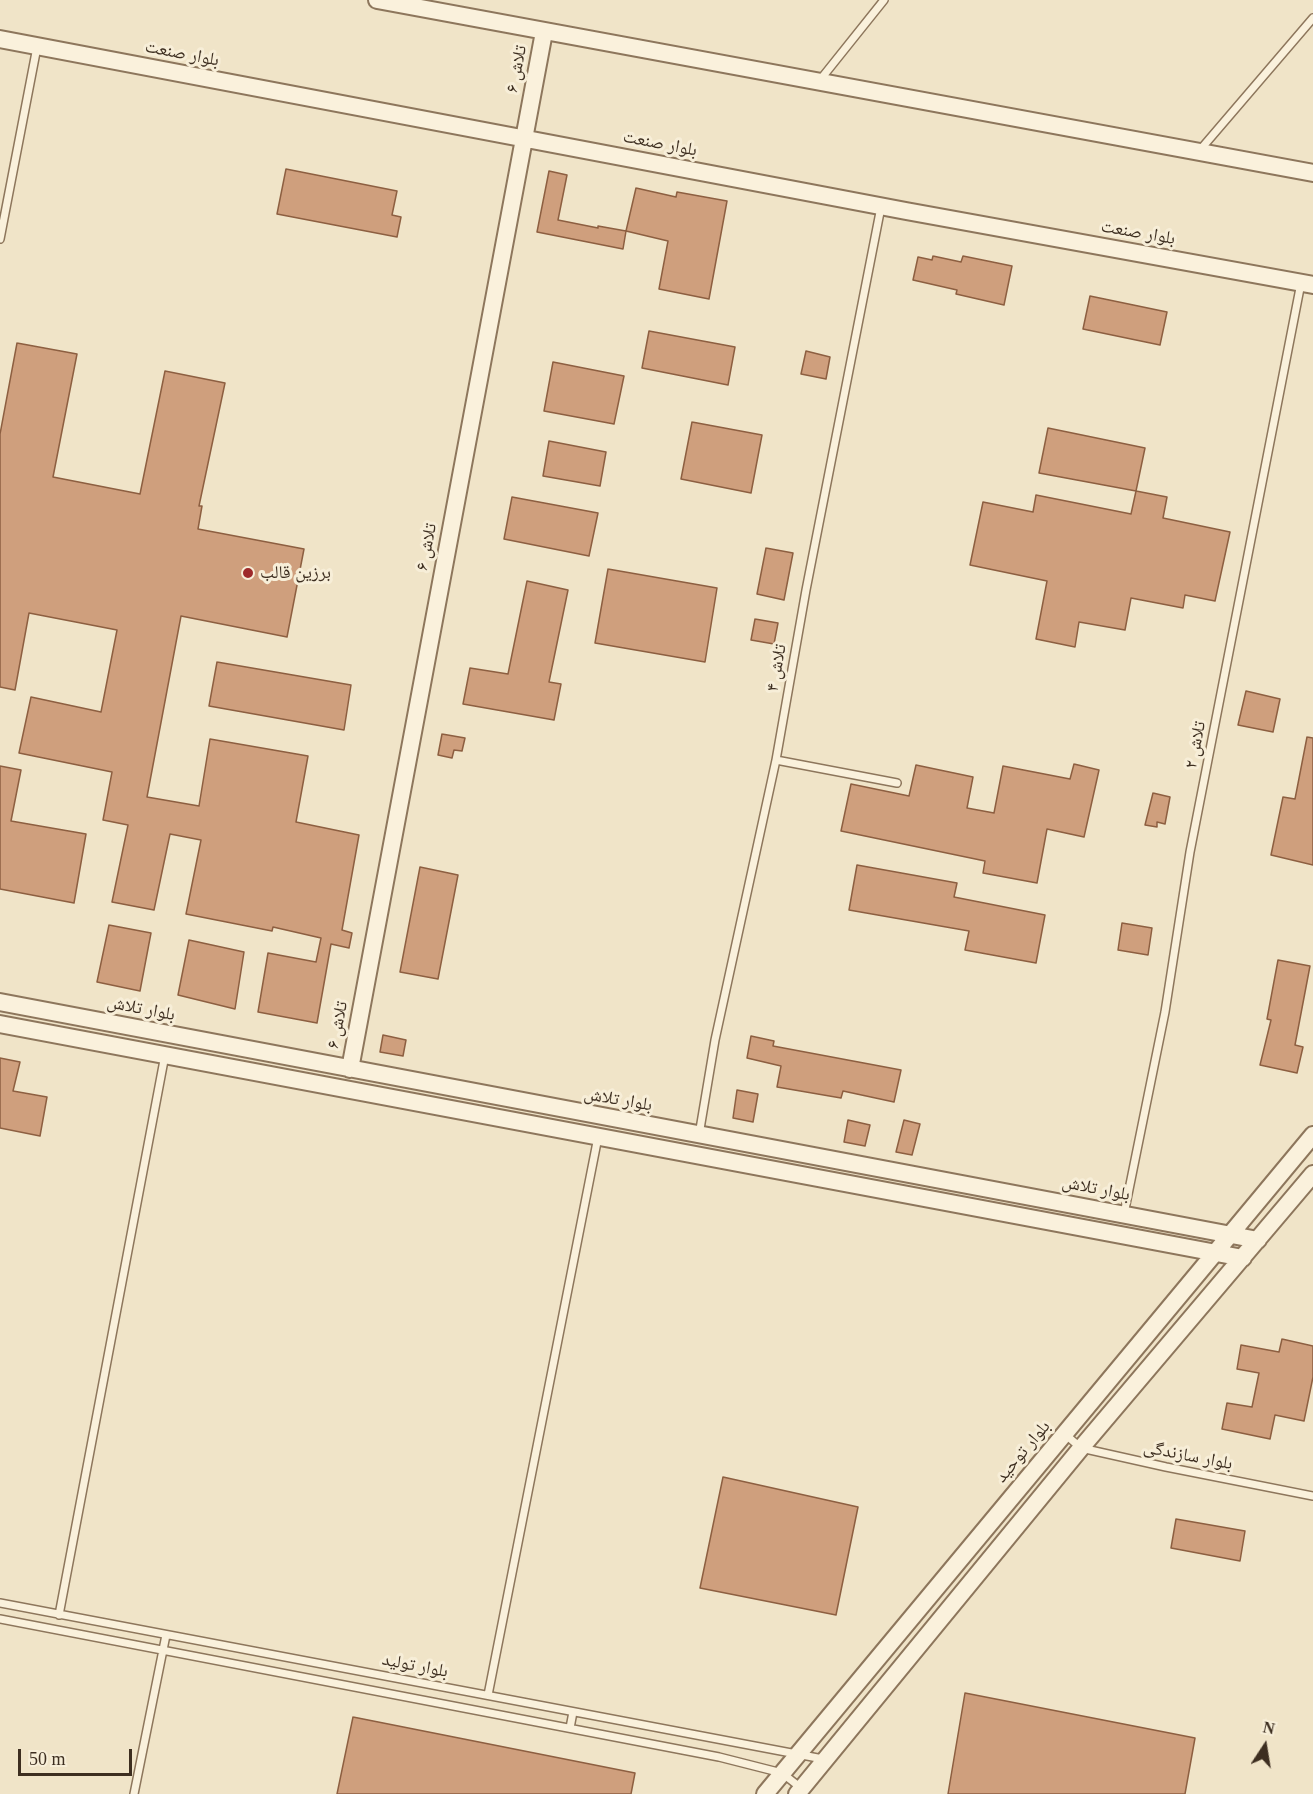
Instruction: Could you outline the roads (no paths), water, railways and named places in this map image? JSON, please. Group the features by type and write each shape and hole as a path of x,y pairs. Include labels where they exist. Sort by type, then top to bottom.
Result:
{"street":[{"path":"377,0 402,2 544,32 1313,173"},
{"name":"تلاش ۶","path":"350,1069 544,32"},
{"name":"بلوار صنعت","path":"0,39 881,206 1307,284"},
{"name":"بلوار تلاش","path":"0,1002 1258,1240"},
{"path":"0,1024 1243,1258"},
{"path":"598,1137 601,1117"},
{"path":"694,1155 699,1135"},
{"name":"بلوار توحید","path":"765,1794 1313,1135"},
{"path":"799,1791 1081,1448 1313,1174"},
{"path":"1180,1246 1185,1226"}],"lane":[{"path":"818,82 884,0"},
{"path":"1198,152 1313,18"},
{"path":"0,238 37,46"},
{"name":"تلاش ۴","path":"699,1135 715,1040 776,760 806,590 881,206"},
{"name":"تلاش ۲","path":"1125,1214 1165,1012 1190,852 1307,284"},
{"path":"776,760 897,783"},
{"path":"59,1615 165,1055"},
{"path":"488,1695 598,1137"},
{"name":"بلوار سازندگی","path":"1064,1433 1081,1448 1313,1496"},
{"name":"بلوار تولید","path":"0,1604 825,1760"},
{"name":"بلوار تولید","path":"0,1619 719,1757 782,1773 799,1791"},
{"path":"134,1794 166,1635"},
{"path":"300,1676 303,1660"},
{"path":"422,1700 425,1683"},
{"path":"570,1728 573,1712"}],"place":[{"name":"برزین قالب","path":"248,573"}]}
